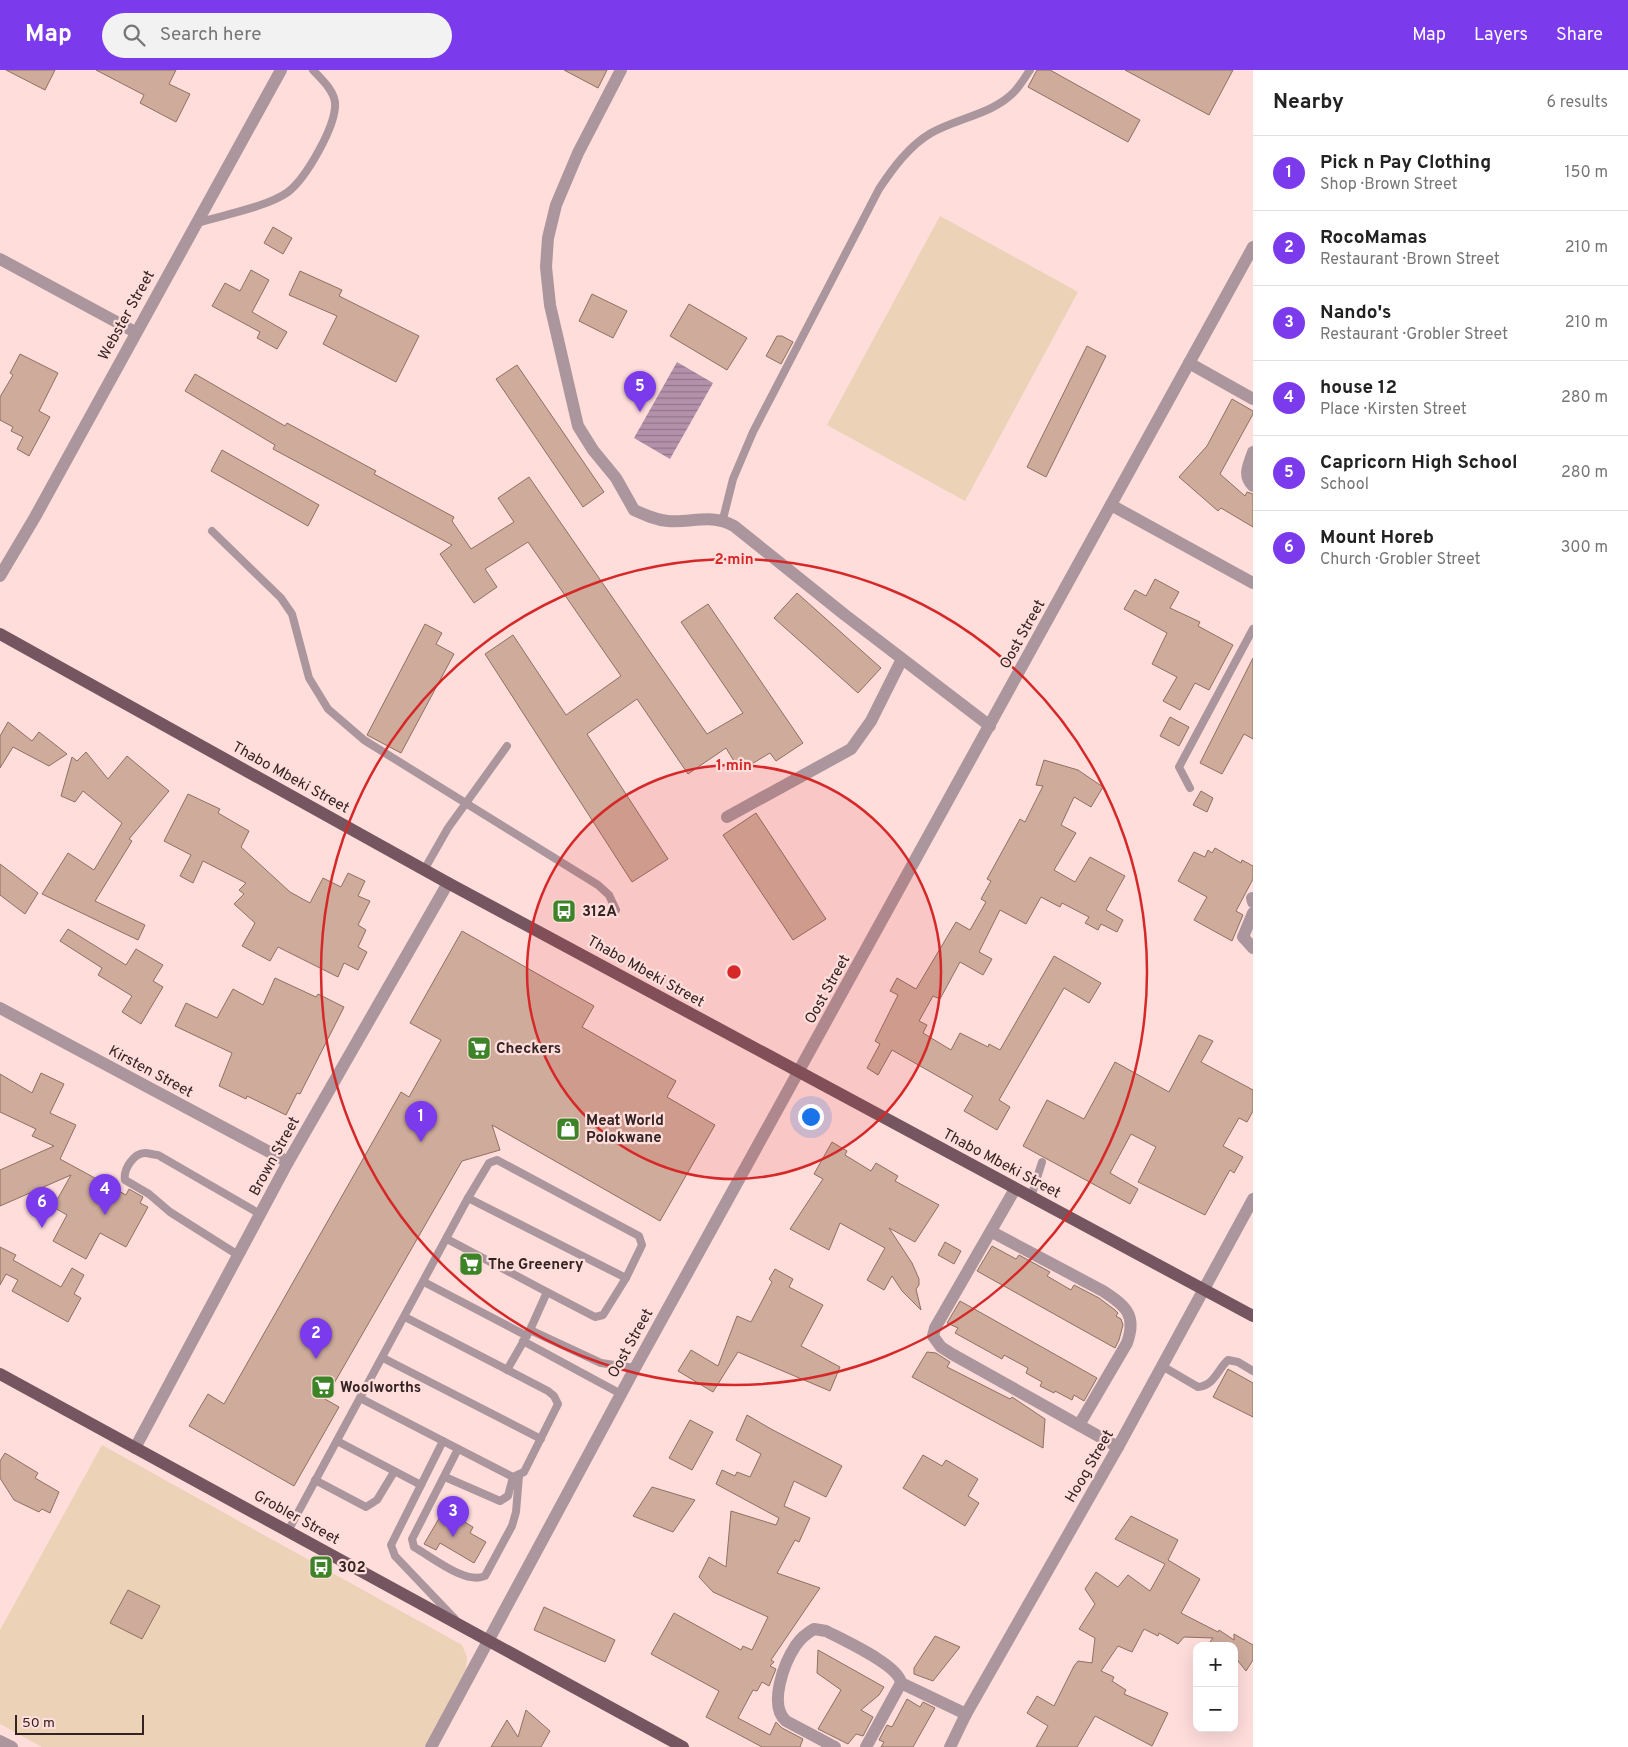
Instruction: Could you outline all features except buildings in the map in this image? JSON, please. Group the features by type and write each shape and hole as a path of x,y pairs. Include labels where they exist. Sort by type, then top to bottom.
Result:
{"main road":[{"name":"Thabo Mbeki Street","path":"0,634 424,870 1253,1316"},
{"name":"Grobler Street","path":"0,1374 683,1747"}],"street":[{"name":"Webster Street","path":"0,576 35,517 280,70"},
{"path":"621,70 578,153 556,205 548,238 546,267 550,306 578,426 593,450 616,478 634,510 667,521 713,518 734,526 990,726"},
{"name":"Oost Street","path":"431,1747 635,1368 1253,247"},
{"path":"0,259 135,332"},
{"path":"1189,363 1253,399"},
{"path":"1253,452 1246,472 1247,480 1253,486"},
{"path":"1111,505 1253,584"},
{"path":"727,817 851,749 871,721 902,659"},
{"name":"Brown Street","path":"135,1448 288,1162 448,883"},
{"path":"1253,913 1243,938 1253,948"},
{"name":"Kirsten Street","path":"0,1008 288,1162"},
{"path":"1016,1189 935,1328 933,1336 935,1342 952,1354 1118,1447"},
{"name":"Hoog Street","path":"950,1747 966,1714 1118,1447 1253,1199"},
{"path":"992,1232 1118,1300 1131,1319 1132,1330 1127,1343 1079,1425"},
{"path":"834,1747 786,1722 776,1708 778,1691 787,1666 802,1638 814,1629 826,1631 892,1668 901,1678 901,1683 866,1747"},
{"path":"901,1683 966,1714"},
{"path":"0,1741 12,1747"}],"lane":[{"path":"195,224 268,202 287,192 298,182 313,162 330,124 335,102 330,90 313,70"},
{"path":"722,520 733,479 754,432 879,189 914,146 931,133 999,104 1014,92 1030,70"},
{"path":"212,531 281,598 292,614 309,678 328,709 364,740 598,885 609,896 616,910"},
{"path":"1190,788 1179,767 1253,629"},
{"path":"424,870 448,828 507,746"},
{"path":"238,1255 170,1212 144,1190 125,1180 124,1176 129,1164 136,1157 144,1153 158,1155 260,1214"},
{"path":"288,1531 468,1198 489,1163 498,1160 639,1236 642,1245 626,1278 604,1315 595,1317 447,1239"},
{"path":"1031,1197 1042,1162"},
{"path":"468,1198 626,1278"},
{"path":"424,1282 527,1336 621,1394"},
{"path":"507,1370 527,1336 547,1292"},
{"path":"405,1317 554,1396 558,1404 524,1472 516,1476 508,1496 500,1501 446,1477"},
{"path":"527,1336 601,1363 635,1368"},
{"path":"383,1358 541,1439"},
{"path":"1162,1366 1198,1387 1212,1382 1221,1366 1228,1360 1238,1362 1253,1371"},
{"path":"360,1398 458,1449 516,1476"},
{"path":"337,1441 421,1485"},
{"path":"443,1441 391,1545 395,1556 462,1626"},
{"path":"458,1449 446,1477 412,1539 414,1547 466,1578 478,1580 485,1576 512,1526 516,1512 516,1476"},
{"path":"315,1480 366,1507 377,1500 394,1472"}],"shaded area":[{"path":"940,216 1078,292 965,501 827,425"},
{"path":"677,362 713,383 670,459 634,438"},
{"path":"102,1445 462,1645 467,1657 466,1669 424,1747 42,1747 0,1724 0,1630"}],"place":[{"name":"Capricorn High School","path":"640,412"},
{"name":"312A","path":"564,911"},
{"name":"Checkers","path":"479,1048"},
{"name":"Meat World Polokwane","path":"568,1129"},
{"name":"Pick n Pay Clothing","path":"421,1142"},
{"name":"house 12","path":"105,1215"},
{"name":"Mount Horeb","path":"42,1228"},
{"name":"The Greenery","path":"471,1264"},
{"name":"RocoMamas","path":"316,1359"},
{"name":"Woolworths","path":"323,1387"},
{"name":"Nando's","path":"453,1537"},
{"name":"302","path":"321,1567"}]}
